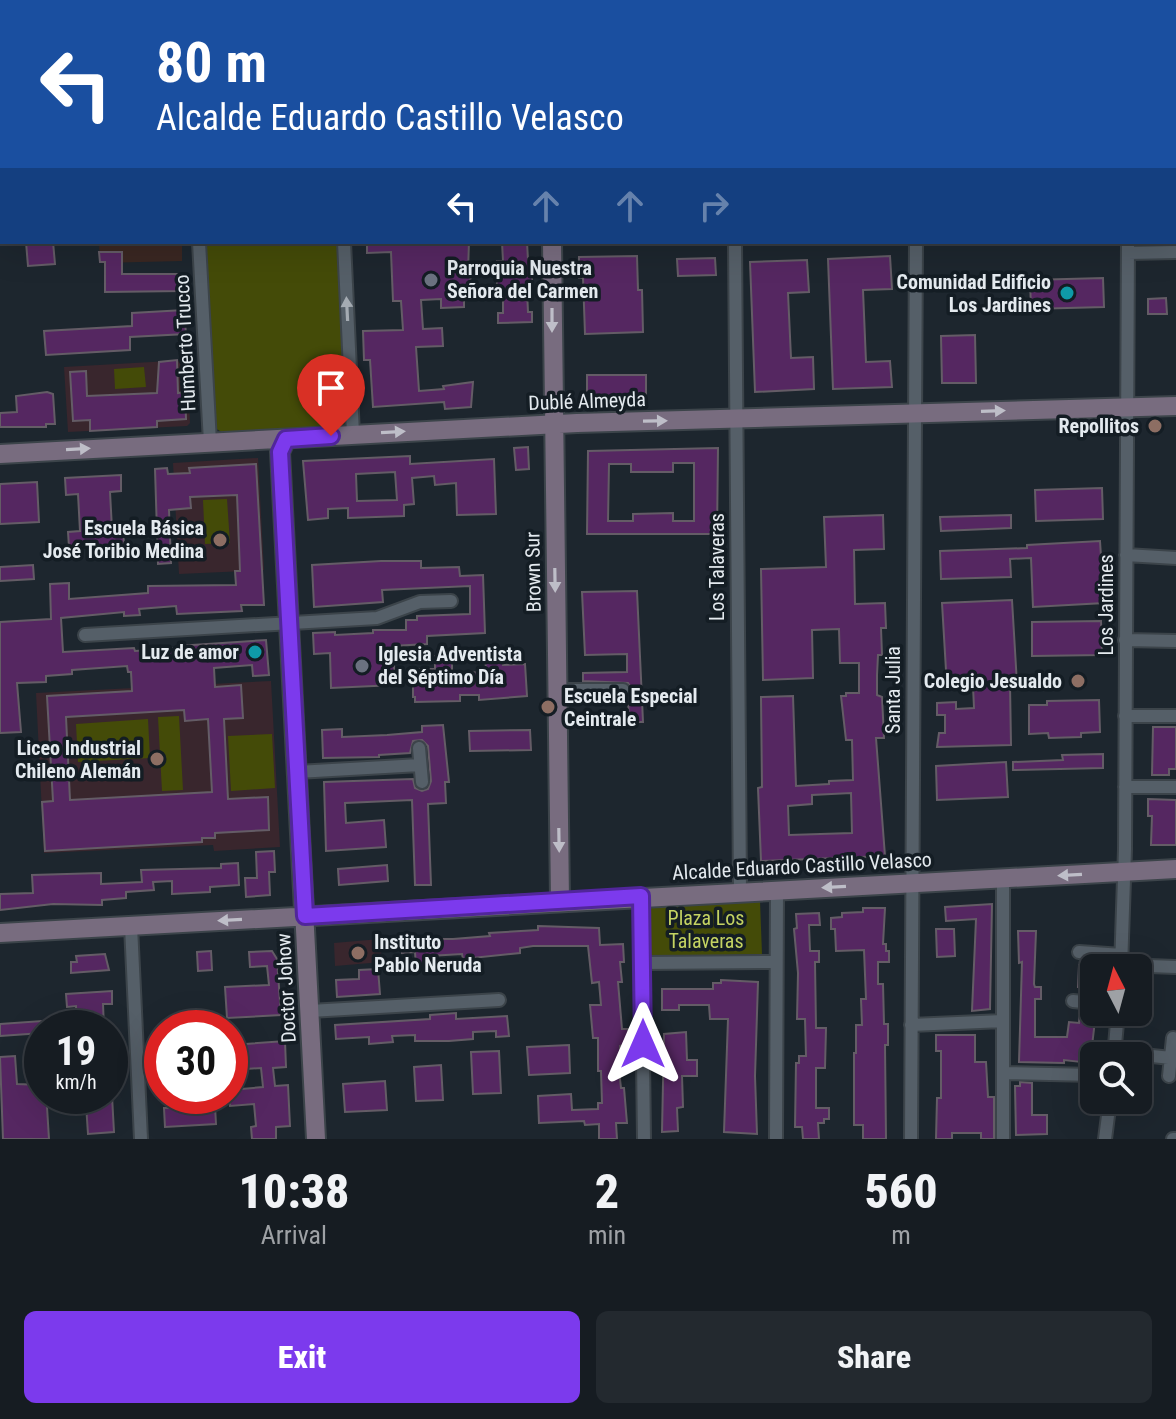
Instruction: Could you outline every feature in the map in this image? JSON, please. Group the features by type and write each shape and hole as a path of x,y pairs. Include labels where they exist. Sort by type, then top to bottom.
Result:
{"main road":[{"name":"Brown Sur","path":"552,244 560,901"},
{"name":"Dublé Almeyda","path":"0,454 210,442 279,444 353,434 553,424 1176,406"},
{"name":"Doctor Johow","path":"279,444 316,1139"},
{"name":"Alcalde Eduardo Castillo Velasco","path":"0,933 1176,869"}],"street":[{"name":"Humberto Trucco","path":"199,244 210,442"},
{"path":"344,244 353,434"},
{"name":"Los Talaveras","path":"735,244 740,891"},
{"name":"Santa Julia","path":"911,1139 916,244"},
{"path":"1128,247 1176,252"},
{"name":"Los Jardines","path":"1122,954 1128,247"},
{"path":"1126,555 1176,558"},
{"path":"85,635 383,617 420,602 451,601"},
{"path":"1125,640 1176,641"},
{"path":"557,690 623,690"},
{"path":"1125,716 1176,716"},
{"path":"419,748 422,782"},
{"path":"297,772 420,765"},
{"path":"1125,787 1176,787"},
{"path":"1003,878 1003,1139"},
{"path":"776,1139 777,889"},
{"path":"641,896 644,1139"},
{"path":"131,926 141,1139"},
{"path":"1079,952 1087,954"},
{"path":"643,963 776,962"},
{"path":"1152,965 1176,967"},
{"path":"310,1011 499,1000"},
{"path":"1073,1001 1080,1002"},
{"path":"911,1025 1003,1021"},
{"path":"1169,1076 1173,1038"},
{"path":"1152,1057 1171,1058"},
{"path":"1003,1073 1080,1075"},
{"path":"1105,1139 1108,1114"}],"shaded area":[{"path":"99,244 182,244 182,261 100,263"},
{"path":"187,360 190,423 187,426 68,432 64,367"},
{"name":"Escuela Básica José Toribio Medina","path":"258,458 264,570 179,574 173,463"},
{"name":"Liceo Industrial Chileno Alemán","path":"271,681 280,847 214,851 213,845 44,853 36,693"},
{"name":"Instituto Pablo Neruda","path":"380,939 382,962 335,966 334,943"}],"green space":[{"path":"204,244 337,244 348,417 342,427 225,434 215,428"},
{"path":"144,367 146,387 115,389 114,369"},
{"path":"227,499 230,543 205,544 203,500"},
{"path":"179,716 183,790 162,791 158,717"},
{"path":"148,719 150,758 78,762 76,724"},
{"path":"272,734 275,788 231,791 228,736"},
{"name":"Plaza Los Talaveras","path":"760,901 762,954 652,957 648,953 647,914 651,913 650,904"}],"building":[{"path":"26,244 53,244 55,264 28,266"},
{"path":"367,244 469,244 468,271 471,277 468,287 464,289 464,307 441,308 441,299 421,300 423,329 442,328 443,346 416,347 419,391 473,382 471,407 445,409 444,402 373,407 370,360 364,360 363,331 403,330 401,301 393,301 391,252 367,253"},
{"path":"502,244 527,244 528,260 532,260 532,291 527,291 532,322 498,323 498,313 503,313 503,292 497,292 497,261 503,261"},
{"path":"99,252 122,252 122,274 183,274 183,291 105,292 105,262 100,262"},
{"path":"637,256 643,332 585,334 579,257"},
{"path":"890,256 892,289 863,290 866,362 890,361 892,387 833,389 828,259"},
{"path":"715,258 716,275 678,276 677,259"},
{"path":"807,260 809,292 788,293 791,358 813,357 814,389 755,392 750,262"},
{"name":"Comunidad Edificio Los Jardines","path":"1103,278 1104,307 1031,309 1030,280"},
{"path":"1166,298 1167,314 1148,314 1148,299"},
{"path":"184,310 186,334 130,337 130,350 46,355 44,331 132,326 132,313"},
{"path":"975,335 976,383 942,383 941,336"},
{"path":"177,360 178,393 185,392 186,419 157,421 157,427 90,431 90,420 73,421 70,372 86,371 87,396 157,393 159,362"},
{"path":"587,375 646,375 646,401 587,401"},
{"path":"53,394 55,424 46,424 46,427 0,427 0,413 17,412 16,396"},
{"path":"528,447 529,469 516,470 514,448"},
{"path":"718,448 717,534 587,534 588,451","holes":["673,463 694,463 694,521 673,521 673,513 633,514 633,521 608,521 609,464 631,464 631,472 673,472"]},
{"path":"410,456 410,464 494,459 496,514 457,515 456,483 435,485 434,476 412,478 414,504 404,505 404,516 348,518 348,508 328,509 328,518 308,520 303,461","holes":["395,472 397,500 357,501 356,474"]},
{"path":"256,464 264,605 241,605 242,611 177,614 176,606 139,609 140,615 124,616 124,612 61,618 63,652 134,648 135,651 266,640 269,675 253,676 252,665 214,668 215,687 241,685 243,718 224,719 228,799 268,797 269,830 215,833 215,838 202,838 202,842 45,851 42,802 53,801 47,696 132,691 131,672 128,672 127,666 72,670 72,674 46,676 46,682 17,683 21,732 0,733 0,622 51,619 50,584 69,583 69,599 148,593 148,586 236,585 235,571 240,571 237,495 190,497 191,508 169,510 171,563 158,564 155,469 167,468 168,474 190,473 189,468","holes":["184,710 185,721 208,719 212,792 70,800 66,717"]},
{"path":"121,475 121,491 110,492 112,529 123,529 124,544 69,547 68,532 80,531 78,494 66,495 65,478"},
{"path":"37,482 39,522 0,524 0,484"},
{"path":"1102,488 1103,519 1036,521 1035,490"},
{"path":"883,515 884,549 854,550 855,604 885,603 886,628 881,628 882,655 878,655 877,675 877,695 882,697 884,738 876,738 885,856 761,861 758,788 762,787 761,697 793,696 796,786 853,780 852,740 846,740 841,696 859,693 859,663 840,663 839,629 812,630 813,678 763,680 761,569 826,567 824,517","holes":["851,793 852,833 789,835 788,806 812,804 812,795"]},
{"path":"1011,515 1011,528 941,531 940,517"},
{"path":"1100,541 1104,603 1033,607 1031,558 1010,559 1011,577 941,579 940,551 1027,548 1027,545"},
{"path":"421,561 421,568 459,567 460,576 483,575 485,633 427,636 427,644 393,646 395,685 331,688 330,653 314,654 313,633 335,632 335,635 406,630 406,620 417,620 417,616 470,614 470,586 382,590 383,602 314,607 312,565"},
{"path":"33,565 34,579 0,581 0,567"},
{"path":"637,591 643,722 629,722 628,697 632,689 628,683 583,681 583,673 627,672 627,654 585,655 582,592"},
{"path":"1012,600 1017,684 1010,684 1011,745 937,747 939,733 945,733 945,715 937,715 937,703 956,702 956,709 974,708 973,686 947,687 942,603"},
{"path":"1101,621 1102,655 1032,656 1032,622"},
{"path":"485,654 502,654 503,665 525,664 527,696 479,700 479,695 460,695 460,701 415,702 413,669 435,669 435,656 452,656 452,673 486,672"},
{"path":"1099,700 1100,732 1081,733 1081,737 1049,738 1048,733 1029,734 1029,705 1047,705 1047,701"},
{"path":"443,725 449,782 445,782 446,803 428,804 431,885 415,885 412,800 345,803 346,823 384,820 386,847 326,851 324,782 413,779 415,788 422,791 428,789 431,781 428,746 422,740 413,741 410,753 323,758 322,730 342,729 342,737 422,732 422,726"},
{"path":"1153,727 1176,727 1176,769 1169,769 1169,775 1152,775"},
{"path":"530,730 531,750 470,751 469,731"},
{"path":"1103,754 1103,768 1013,770 1013,762 1063,760 1062,755"},
{"path":"1006,762 1008,797 937,800 936,766"},
{"path":"1148,799 1176,800 1176,845 1151,845 1152,816 1148,816"},
{"path":"274,851 275,872 269,872 270,895 246,897 245,878 257,878 256,852"},
{"path":"238,863 239,885 210,887 210,892 172,894 172,881 153,882 154,890 126,892 126,898 102,900 102,905 53,904 0,910 0,894 33,893 32,875 101,873 101,884 142,882 141,870 221,868 221,864"},
{"path":"387,865 388,881 339,885 338,869"},
{"path":"992,904 990,1009 972,1011 976,919 946,921 945,907"},
{"path":"863,908 885,908 883,944 889,951 889,962 878,962 878,984 883,984 884,1024 888,1024 888,1045 885,1045 886,1139 863,1139 863,1125 854,1125 856,1025 862,1025 861,999 866,999 864,950 836,951 835,929 831,929 831,918 842,917 842,913 863,912"},
{"path":"819,913 820,925 809,925 810,951 819,951 819,962 815,962 816,1028 826,1028 825,1068 816,1068 816,1108 829,1108 829,1119 818,1123 819,1139 803,1139 802,1127 795,1127 796,1063 799,1063 799,1056 806,1056 805,1019 797,1019 798,973 794,929 797,928 796,914"},
{"path":"538,926 599,928 600,945 623,944 624,962 620,962 622,982 618,982 622,1029 628,1029 629,1045 620,1046 620,1079 621,1088 624,1088 627,1123 616,1123 617,1139 599,1139 599,1124 585,1125 584,1121 539,1123 538,1096 571,1094 572,1110 598,1109 598,1103 602,1103 598,1038 593,1038 590,1005 601,1005 599,982 592,983 588,946 533,946 520,948 520,953 463,959 462,954 429,956 430,964 416,966 415,952 402,953 401,934 453,939 538,930"},
{"path":"936,929 954,929 955,956 937,957"},
{"path":"1018,931 1036,931 1034,984 1041,987 1041,999 1035,999 1035,1037 1067,1037 1069,1022 1079,1023 1080,1011 1080,1026 1094,1026 1092,1042 1080,1042 1080,1062 1019,1062 1022,962 1019,963"},
{"path":"211,951 212,970 198,971 197,952"},
{"path":"272,951 277,959 281,1015 248,1017 248,1010 226,1010 225,987 269,985 267,966 250,967 249,952"},
{"path":"105,954 109,970 71,973 71,962 77,962 76,956"},
{"path":"378,969 380,994 337,997 336,980 359,979 359,970"},
{"path":"721,980 758,982 757,1134 724,1132 728,1019 710,1019 709,1005 679,1005 679,1010 662,1010 662,989 713,989 713,983 721,983"},
{"path":"112,991 112,1004 103,1004 103,1010 76,1010 76,1006 67,1007 66,994"},
{"path":"456,1013 456,1019 507,1016 509,1036 496,1037 496,1031 473,1032 473,1039 415,1041 415,1035 392,1036 393,1042 369,1044 369,1037 336,1039 335,1025 430,1019 430,1015"},
{"path":"24,1022 24,1034 0,1036 0,1024"},
{"path":"686,1032 687,1060 697,1060 697,1076 682,1076 683,1107 677,1108 678,1131 662,1132 664,1034"},
{"path":"936,1035 975,1035 975,1062 986,1062 988,1097 994,1097 994,1139 981,1139 981,1133 952,1133 952,1139 936,1139 937,1098 941,1098 941,1051 936,1051"},
{"path":"285,1041 286,1067 273,1068 275,1086 288,1085 290,1126 276,1127 276,1139 252,1139 251,1127 256,1126 254,1104 248,1104 248,1088 263,1087 261,1068 248,1069 248,1044"},
{"path":"569,1045 570,1073 529,1075 527,1047"},
{"path":"499,1051 501,1093 473,1094 471,1052"},
{"path":"15,1056 17,1084 24,1084 24,1114 47,1114 49,1139 3,1139 0,1057"},
{"path":"441,1065 443,1100 416,1101 414,1067"},
{"path":"385,1081 387,1110 345,1112 343,1084"},
{"path":"1020,1082 1032,1083 1032,1115 1047,1115 1047,1134 1016,1135 1015,1086 1020,1086"},
{"path":"87,1114 113,1114 114,1132 88,1134"},
{"path":"164,1114 215,1114 216,1124 165,1127"}],"place":[{"name":"Parroquia Nuestra Señora del Carmen","path":"431,280"},
{"name":"Comunidad Edificio Los Jardines","path":"1067,293"},
{"name":"Repollitos","path":"1155,426"},
{"name":"Escuela Básica José Toribio Medina","path":"220,540"},
{"name":"Luz de amor","path":"255,652"},
{"name":"Iglesia Adventista del Séptimo Día","path":"362,666"},
{"name":"Colegio Jesualdo","path":"1078,681"},
{"name":"Escuela Especial Ceintrale","path":"548,707"},
{"name":"Liceo Industrial Chileno Alemán","path":"157,759"},
{"name":"Instituto Pablo Neruda","path":"358,953"}],"route":[{"path":"331,436 286,439 280,452 305,916 641,896 643,1044"}]}
